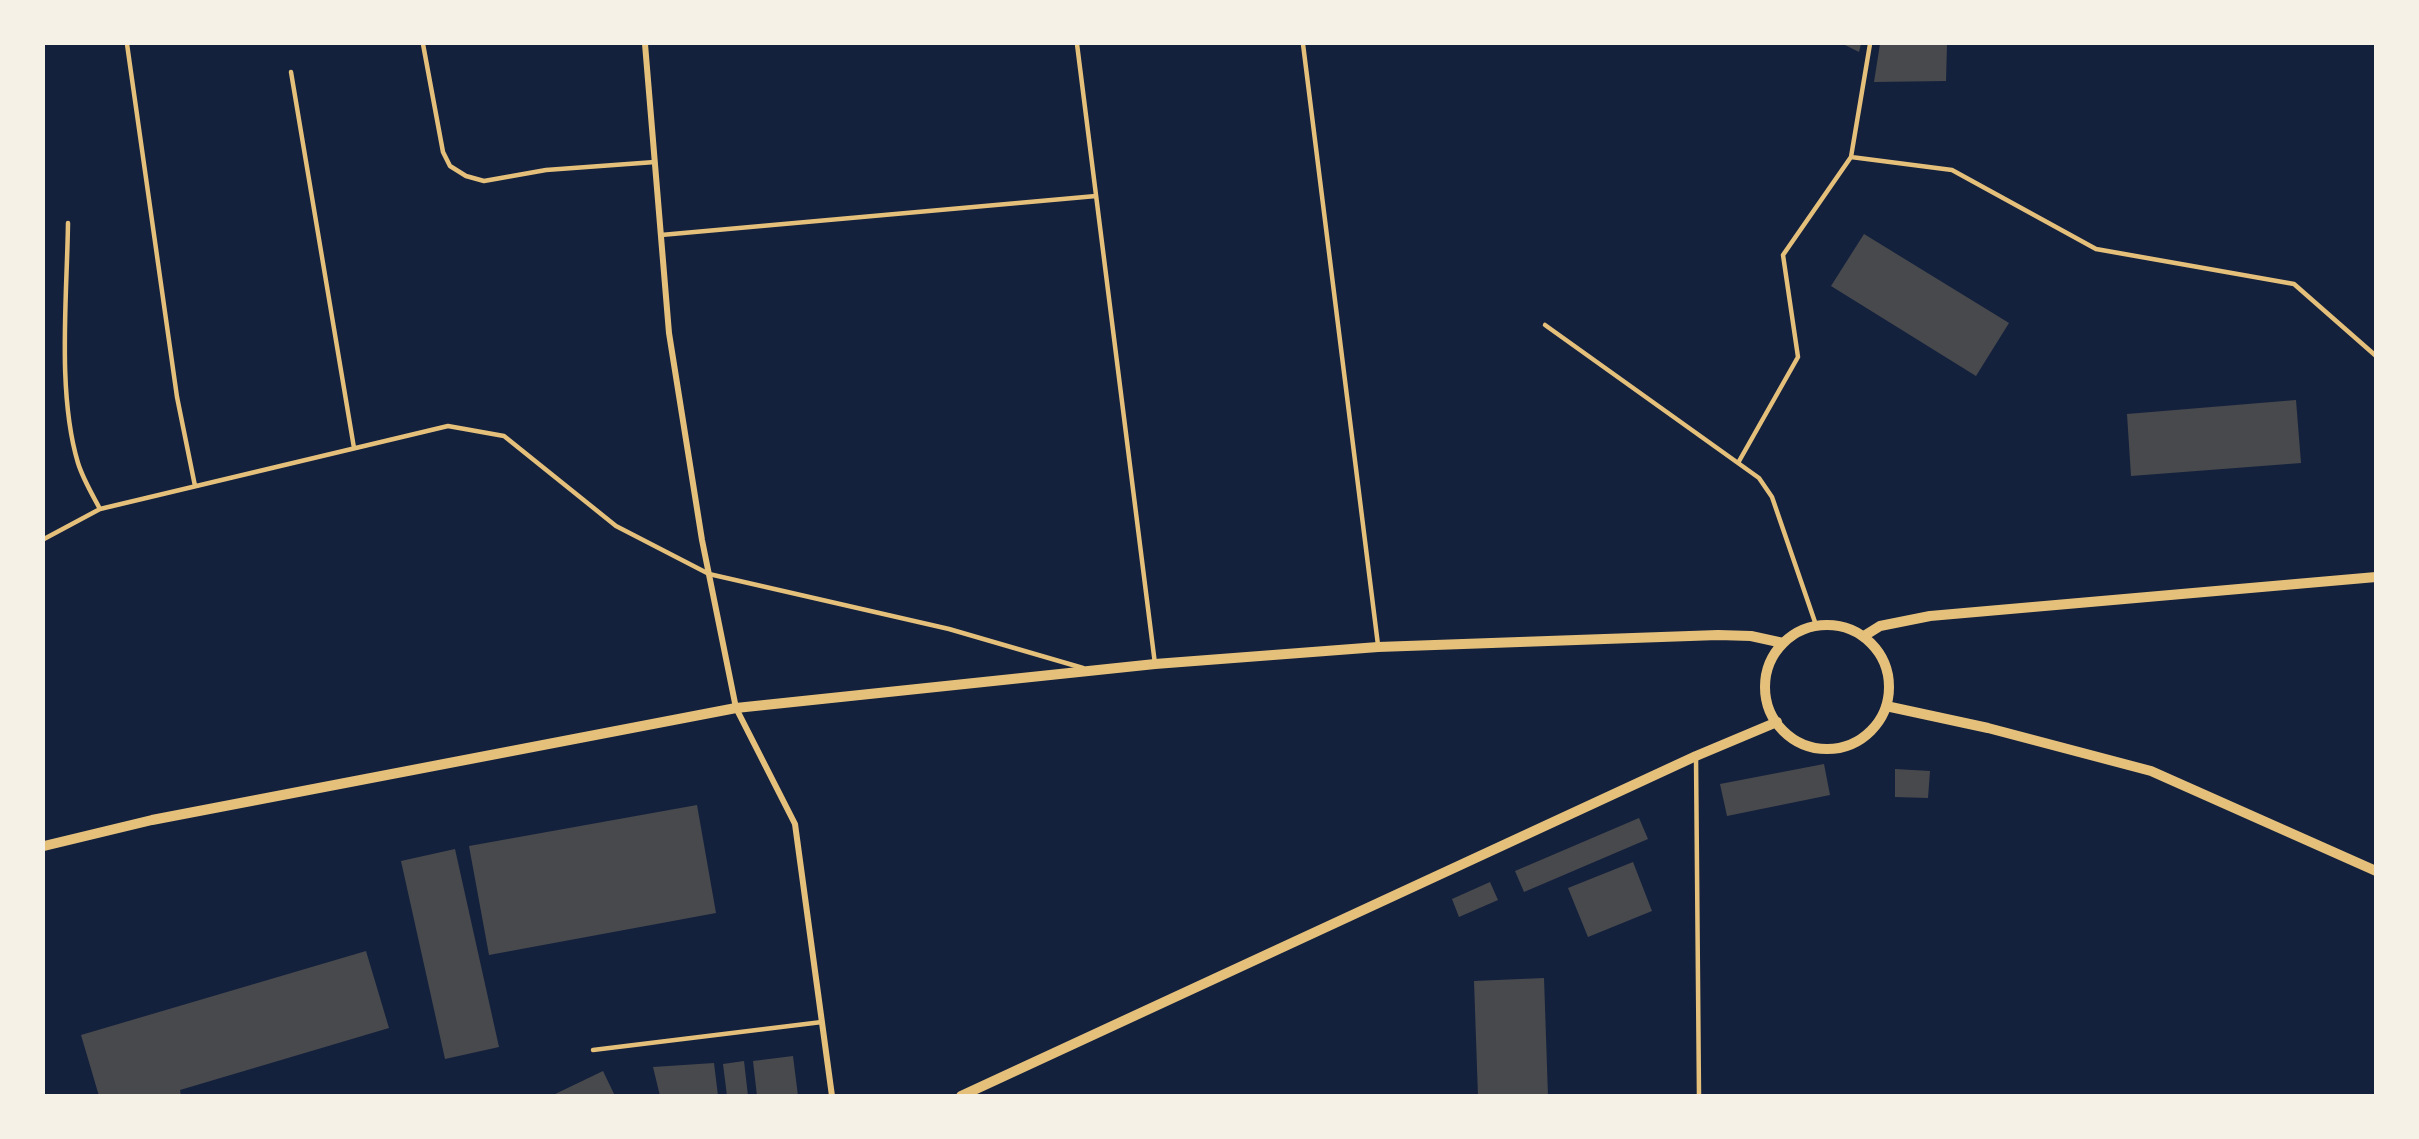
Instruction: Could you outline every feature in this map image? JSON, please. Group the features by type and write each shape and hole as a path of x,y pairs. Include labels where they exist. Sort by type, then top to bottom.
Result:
{"street":[{"path":"645,44 669,333 709,574 736,708 795,824 832,1095"},
{"path":"1864,636 1880,626 1930,616 2376,577"},
{"path":"1836,624 1864,636 1882,656 1889,674 1890,693 1875,727 1860,740 1831,749 1812,747 1795,740 1777,722 1771,712 1766,694 1766,676 1772,658 1783,643 1798,631 1816,625 1836,624"},
{"path":"44,846 152,820 736,708 1091,670 1378,647 1718,635 1751,636 1783,643"},
{"path":"1886,706 1988,728 2151,771 2376,871"},
{"path":"961,1095 1696,756 1777,722"}],"lane":[{"path":"127,44 176,386 195,486"},
{"path":"423,44 443,152 450,166 466,176 484,181 546,170 655,162"},
{"path":"1077,44 1155,664"},
{"path":"1303,44 1378,647"},
{"path":"1738,463 1798,357 1783,255 1851,157 1870,44"},
{"path":"291,72 354,448"},
{"path":"1851,157 1952,170 2096,249 2294,284 2376,356"},
{"path":"661,235 1096,196"},
{"path":"68,223 66,396 71,434 79,465 100,509"},
{"path":"1545,325 1759,478 1772,497 1816,625"},
{"path":"44,539 100,509 448,426 504,436 616,526 709,574 949,629 1091,670"},
{"path":"1696,756 1699,1095"},
{"path":"592,1050 822,1022"}],"building":[{"path":"1843,44 1861,44 1859,52"},
{"path":"1880,44 1947,44 1946,81 1874,82"},
{"path":"1864,234 2009,323 1976,376 1831,286"},
{"path":"2296,400 2301,463 2131,476 2127,414"},
{"path":"1824,764 1830,795 1727,816 1720,784"},
{"path":"1895,769 1930,771 1928,798 1895,797"},
{"path":"697,805 716,913 489,955 469,846"},
{"path":"1639,818 1648,839 1524,892 1515,871"},
{"path":"455,849 499,1047 445,1059 401,861"},
{"path":"1633,862 1652,911 1588,937 1568,888"},
{"path":"1490,882 1498,900 1459,917 1452,899"},
{"path":"366,951 389,1028 180,1090 181,1096 99,1096 81,1035"},
{"path":"1544,978 1548,1096 1478,1096 1474,981"},
{"path":"793,1056 798,1096 757,1096 753,1061"},
{"path":"744,1061 748,1096 727,1096 723,1064"},
{"path":"714,1063 718,1096 660,1096 653,1067"},
{"path":"603,1071 615,1096 551,1096"}]}
